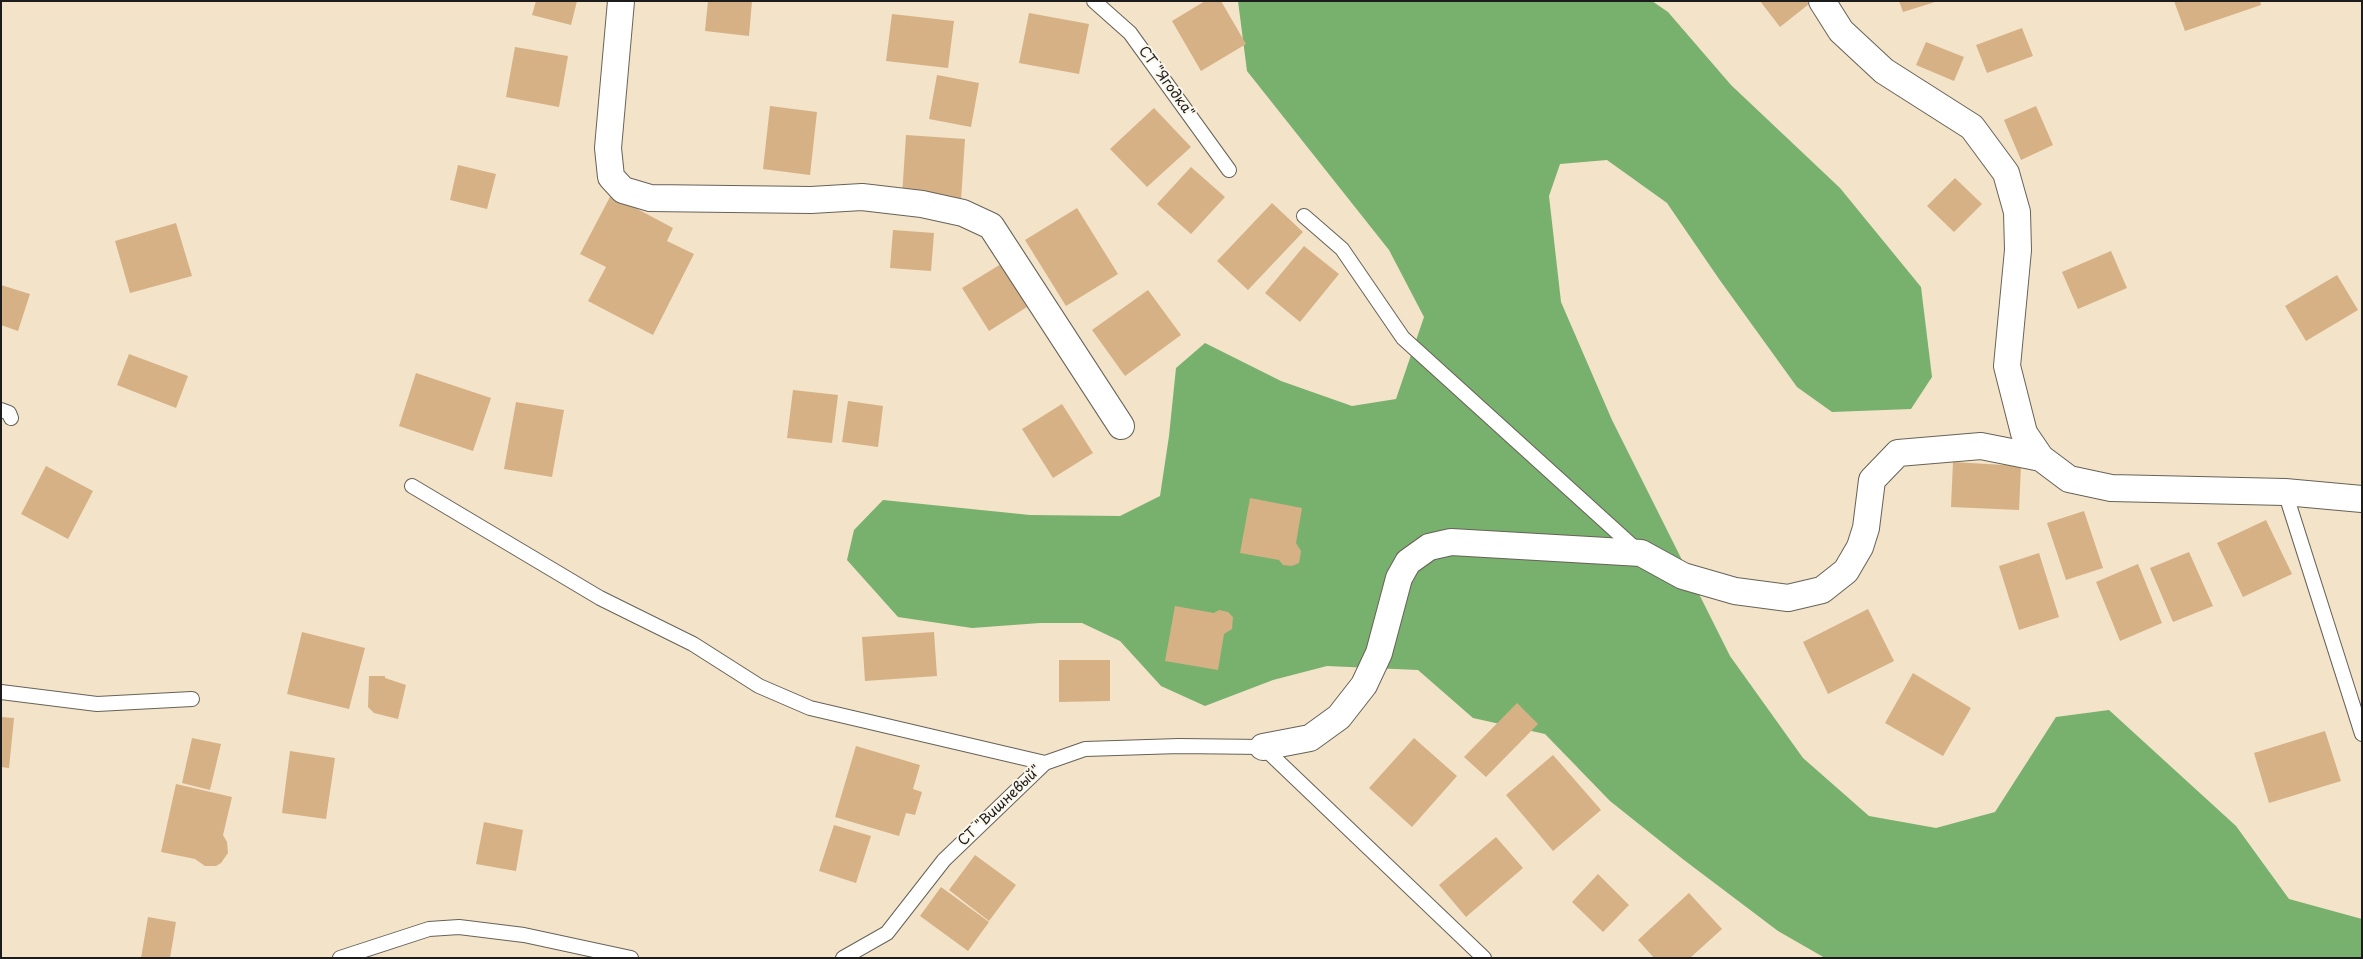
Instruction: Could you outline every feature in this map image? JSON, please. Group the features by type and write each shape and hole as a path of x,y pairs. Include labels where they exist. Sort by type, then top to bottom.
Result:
{"street":[{"path":"621,1 608,148 611,177 622,190 650,198 811,200 862,197 922,204 963,214 992,226 1121,426"},
{"path":"1822,1 1841,31 1884,71 1972,127 2006,173 2017,212 2018,250 2007,366 2024,433 2041,458 2069,479 2111,488 2285,492 2362,499"},
{"path":"1263,747 1310,738 1339,716 1364,685 1379,653 1399,578 1408,562 1429,547 1451,542 1641,554 1683,576 1736,591 1788,598 1822,590 1846,571 1860,547 1866,528 1872,480 1898,454 1981,446 2041,458"}],"lane":[{"name":"СТ \"Ягодка\"","path":"1094,1 1130,32 1229,170"},
{"path":"1304,216 1342,249 1403,338 1641,554"},
{"path":"412,486 600,598 693,644 759,686 810,708 1045,763"},
{"path":"2285,492 2362,734"},
{"path":"1,692 97,704 192,700"},
{"name":"СТ \"Вишневый\"","path":"843,958 887,933 944,860 1045,763 1085,749 1179,746 1263,747"},
{"path":"1263,747 1484,958"},
{"path":"340,958 429,928 459,928 524,936 631,958"}],"green space":[{"path":"1238,1 1652,1 1668,12 1731,85 1840,188 1921,287 1932,377 1911,409 1832,412 1797,387 1667,203 1607,160 1560,164 1549,196 1561,302 1612,420 1730,656 1803,758 1869,816 1936,828 1995,812 2056,717 2109,710 2236,826 2289,899 2362,919 2362,958 1825,958 1778,931 1610,801 1545,734 1473,718 1418,670 1327,666 1273,680 1205,706 1161,686 1120,641 1082,623 1040,623 972,628 898,617 847,560 854,530 883,500 1030,515 1120,516 1160,496 1176,368 1205,343 1281,381 1352,406 1396,399 1424,317 1389,250 1247,71"}],"building":[{"path":"536,1 577,1 571,25 532,15"},
{"path":"708,1 752,1 749,36 705,31"},
{"path":"1205,1 1221,1 1246,44 1201,71 1172,21"},
{"path":"1760,1 1807,1 1809,4 1780,27"},
{"path":"1899,1 1935,1 1935,2 1903,12"},
{"path":"2174,1 2260,1 2261,5 2185,31"},
{"path":"1029,13 1089,24 1079,74 1019,63"},
{"path":"892,14 954,21 948,68 886,61"},
{"path":"2022,28 2033,56 1987,73 1976,45"},
{"path":"1926,42 1964,57 1954,81 1916,65"},
{"path":"515,47 568,56 559,107 506,97"},
{"path":"937,75 979,83 971,127 929,119"},
{"path":"770,106 817,112 810,175 763,169"},
{"path":"2036,106 2053,145 2021,160 2004,120"},
{"path":"1154,108 1191,147 1147,187 1110,149"},
{"path":"906,135 965,139 961,200 902,196"},
{"path":"458,165 496,174 487,209 450,200"},
{"path":"1191,167 1225,197 1191,234 1157,204"},
{"path":"1955,178 1982,204 1954,232 1927,206"},
{"path":"611,195 673,228 667,241 694,254 653,335 588,301 606,267 580,254"},
{"path":"1272,203 1303,232 1248,290 1217,261"},
{"path":"1077,208 1118,274 1066,306 1025,240"},
{"path":"176,223 192,276 130,293 115,241"},
{"path":"893,230 934,233 931,271 890,268"},
{"path":"1304,246 1339,274 1300,322 1265,293"},
{"path":"2111,251 2127,288 2078,309 2062,272"},
{"path":"1001,264 1027,307 989,331 962,288"},
{"path":"2337,275 2358,310 2306,341 2285,306"},
{"path":"1,285 30,294 18,331 1,325"},
{"path":"1148,290 1181,335 1125,376 1092,330"},
{"path":"129,354 188,376 176,408 117,385"},
{"path":"416,373 491,398 473,451 399,426"},
{"path":"793,390 838,395 832,443 787,438"},
{"path":"848,401 883,406 878,447 842,442"},
{"path":"516,402 564,410 552,477 504,469"},
{"path":"1062,404 1093,453 1053,478 1022,429"},
{"path":"1953,462 2021,466 2019,510 1951,507"},
{"path":"46,466 93,491 68,539 21,514"},
{"path":"1250,498 1302,508 1296,543 1301,551 1299,563 1292,566 1283,565 1279,560 1240,553"},
{"path":"2084,511 2103,568 2066,580 2047,523"},
{"path":"2266,520 2292,574 2243,597 2217,543"},
{"path":"2189,552 2213,606 2173,622 2150,568"},
{"path":"2039,553 2059,617 2019,630 1999,566"},
{"path":"2138,564 2162,623 2120,641 2096,582"},
{"path":"1175,606 1214,613 1219,610 1228,612 1233,617 1232,629 1224,634 1218,670 1165,661"},
{"path":"1868,609 1894,661 1828,694 1803,642"},
{"path":"302,632 365,648 349,709 287,694"},
{"path":"934,632 937,676 865,681 862,637"},
{"path":"1059,660 1110,660 1110,701 1059,702"},
{"path":"1913,673 1971,708 1943,756 1885,723"},
{"path":"369,676 385,676 385,678 406,685 398,719 374,713 368,707"},
{"path":"1517,703 1538,724 1486,777 1464,757"},
{"path":"1,717 14,718 9,768 1,767"},
{"path":"2325,731 2341,781 2269,803 2254,753"},
{"path":"192,738 221,744 210,790 182,783"},
{"path":"1414,738 1457,776 1412,827 1369,788"},
{"path":"856,746 920,765 913,789 922,792 915,815 906,813 899,836 835,817"},
{"path":"290,751 335,758 326,819 282,813"},
{"path":"1553,755 1601,810 1553,851 1506,795"},
{"path":"176,784 232,797 223,835 227,842 228,853 221,863 216,866 205,866 195,859 161,852"},
{"path":"484,822 523,830 516,871 476,864"},
{"path":"834,825 871,836 856,883 819,871"},
{"path":"1496,837 1523,868 1466,917 1439,885"},
{"path":"975,855 1016,885 989,921 949,890"},
{"path":"1598,874 1629,905 1603,932 1572,902"},
{"path":"941,887 989,922 968,951 920,916"},
{"path":"1689,893 1722,929 1690,958 1654,958 1638,940"},
{"path":"148,917 176,922 170,958 141,958"}]}
